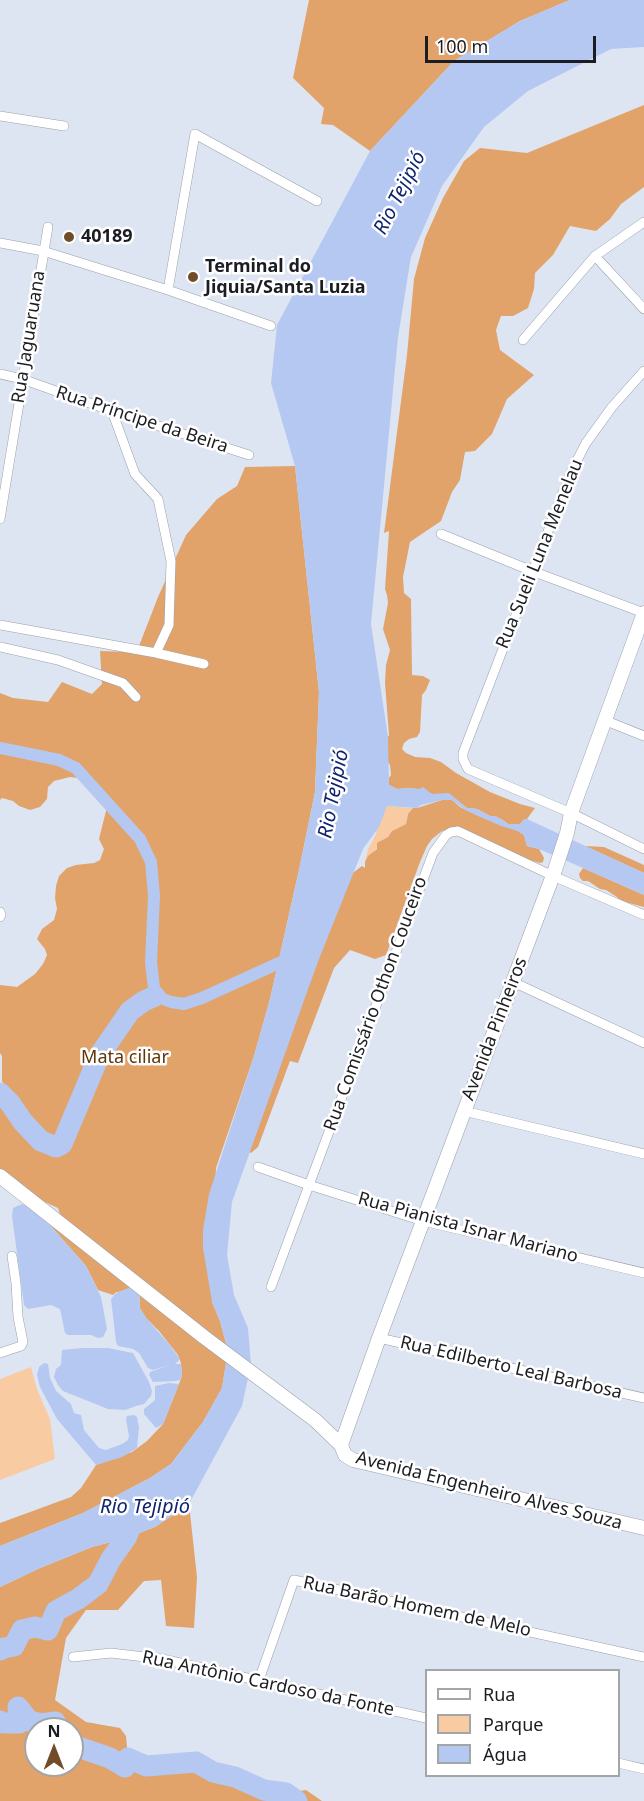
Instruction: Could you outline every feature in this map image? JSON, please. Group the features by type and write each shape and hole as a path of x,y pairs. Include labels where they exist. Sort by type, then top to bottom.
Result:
{"street":[{"path":"0,116 64,126"},
{"path":"168,290 195,134 317,201"},
{"path":"523,340 595,256 644,222"},
{"name":"Rua Jaguaruana","path":"0,519 48,227"},
{"path":"0,243 43,251 168,290 271,326"},
{"path":"595,256 644,309"},
{"name":"Rua Sueli Luna Menelau","path":"571,813 468,769 463,753 570,474 586,442 612,407 644,371"},
{"name":"Rua Príncipe da Beira","path":"0,374 22,379 249,455"},
{"path":"112,411 135,474 158,499 171,561 169,625 156,653"},
{"path":"441,534 644,613"},
{"name":"Avenida Pinheiros","path":"341,1444 378,1338 554,873 571,813 644,613"},
{"path":"0,625 204,664"},
{"path":"0,647 58,660 123,683 136,697"},
{"path":"604,720 644,736"},
{"path":"571,813 644,849"},
{"name":"Rua Comissário Othon Couceiro","path":"271,1287 429,862 446,835 458,831 644,915"},
{"path":"0,912 0,918"},
{"path":"513,982 644,1043"},
{"path":"464,1111 644,1154"},
{"name":"Rua Pianista Isnar Mariano","path":"258,1167 423,1221 644,1273"},
{"name":"Avenida Engenheiro Alves Souza","path":"0,1176 315,1420 341,1444 345,1455 353,1460 644,1528"},
{"path":"0,1353 17,1348 23,1342 12,1256"},
{"name":"Rua Edilberto Leal Barbosa","path":"378,1338 644,1398"},
{"name":"Rua Barão Homem de Melo","path":"259,1680 294,1580 644,1657"},
{"name":"Rua Antônio Cardoso da Fonte","path":"73,1657 111,1653 162,1659 425,1718"},
{"path":"620,1763 644,1769"}],"green space":[{"path":"309,0 570,0 520,21 454,61 370,151 333,125 321,124 324,108 293,78"},
{"path":"644,105 644,187 621,204 610,219 596,231 570,226 553,255 535,273 534,289 528,308 513,316 501,316 496,330 500,350 534,375 507,399 492,434 475,451 465,452 460,480 452,492 441,521 410,542 403,577 404,593 411,599 412,675 423,676 430,680 422,695 420,732 417,737 404,743 402,749 415,757 430,758 441,762 490,792 535,808 520,824 508,824 477,809 467,808 445,794 432,794 412,788 397,789 389,785 391,775 387,761 386,741 389,735 385,683 390,650 383,629 388,603 385,589 389,531 384,533 407,355 414,279 425,238 443,198 464,161 480,148 527,153"},
{"name":"Mata ciliar","path":"295,466 319,692 315,792 270,999 254,1056 216,1168 212,1302 228,1351 222,1388 203,1422 171,1464 150,1478 83,1513 0,1546 0,1523 71,1497 81,1488 96,1465 132,1452 147,1441 163,1424 182,1376 178,1355 140,1308 139,1291 116,1292 113,1295 98,1290 86,1266 50,1225 60,1214 58,1208 0,1181 0,1100 8,1093 2,1081 0,985 17,987 35,974 43,964 47,955 37,939 42,929 54,920 57,909 56,886 59,876 67,868 100,860 104,849 99,839 107,807 106,800 87,779 70,777 54,781 48,787 47,799 40,807 30,810 13,801 2,798 0,800 0,693 13,698 48,702 62,682 92,694 102,684 100,651 131,652 139,646 186,535 217,499 237,486 245,467"},
{"path":"442,800 452,800 460,807 481,817 518,831 524,835 527,846 539,849 544,858 543,862 526,859 450,829 442,831 432,839 420,862 386,955 375,959 350,950 334,968 298,1063 290,1061 258,1147 251,1153 247,1151 350,875 362,866 365,868 368,856 377,849 377,843 388,837 392,831 406,824 408,814 413,808"},
{"path":"387,806 413,808 408,814 406,824 392,831 365,862 368,849 376,834 378,822"},
{"path":"585,846 604,847 644,865 644,873"},
{"path":"583,868 644,895 644,907 621,901 606,890 588,881 583,881 579,874"},
{"path":"31,1367 37,1389 50,1419 55,1459 0,1480 0,1379"},
{"path":"189,1504 197,1577 194,1628 166,1626 161,1580 144,1581 118,1610 86,1610 66,1638 55,1700 79,1717 24,1717 24,1777 84,1777 84,1721 120,1728 126,1736 128,1758 146,1766 196,1762 213,1772 235,1777 264,1790 286,1793 306,1790 322,1801 0,1801 0,1587 92,1547 155,1527"}],"water":[{"name":"Rio Tejipió","path":"570,0 644,0 644,47 611,49 528,91 484,127 442,186 411,257 398,337 371,624 388,737 389,785 397,789 423,787 432,794 449,793 467,808 496,816 508,824 520,824 527,819 644,873 644,895 539,849 527,846 524,835 518,831 465,810 452,800 442,800 417,808 387,806 379,827 363,849 317,964 232,1202 227,1255 234,1295 248,1328 251,1364 242,1406 189,1504 155,1527 92,1547 0,1587 0,1546 83,1513 150,1478 171,1464 203,1422 222,1388 228,1351 212,1302 203,1248 203,1230 209,1194 270,999 315,792 319,692 295,466 271,383 277,325 370,151 454,61 520,21"},
{"path":"22,1204 29,1207 50,1225 86,1266 101,1297 107,1329 103,1337 68,1335 65,1333 60,1309 51,1305 28,1309 24,1305 12,1216 13,1208"},
{"path":"131,1287 139,1291 140,1308 146,1318 180,1359 175,1364 181,1364 180,1380 153,1382 149,1375 150,1372 170,1365 153,1370 148,1368 139,1353 133,1349 118,1346 111,1299 116,1293"},
{"path":"108,1348 133,1353 149,1382 151,1396 144,1404 125,1410 108,1409 63,1391 54,1377 56,1369 61,1365 62,1350"},
{"path":"44,1363 48,1364 50,1378 56,1391 71,1404 74,1413 81,1415 84,1430 99,1448 106,1450 128,1440 126,1419 127,1416 134,1415 137,1417 139,1428 137,1448 122,1457 96,1465 57,1419 40,1387 37,1375 39,1367"},
{"path":"178,1384 178,1387 163,1424 156,1428 144,1414 144,1409 155,1400 155,1386"}],"waterway":[{"path":"0,748 59,760 76,768 140,839 151,862 154,896 151,963 155,996 184,1004 279,963"},
{"path":"0,1093 41,1141 56,1147 62,1144 99,1056 130,1011 155,996"},
{"name":"Rio Tejipió","path":"0,1650 14,1646 22,1630 35,1627 48,1630 56,1611 78,1599 98,1584 111,1559 126,1538 137,1513"},
{"path":"0,1721 19,1723 18,1707 26,1717"},
{"path":"84,1749 110,1758 125,1767 128,1758 146,1766 196,1762 213,1772 235,1777 264,1790 286,1793 297,1801"}],"place":[{"name":"40189","path":"69,237"},
{"name":"Terminal do Jiquia/Santa Luzia","path":"193,277"}]}
